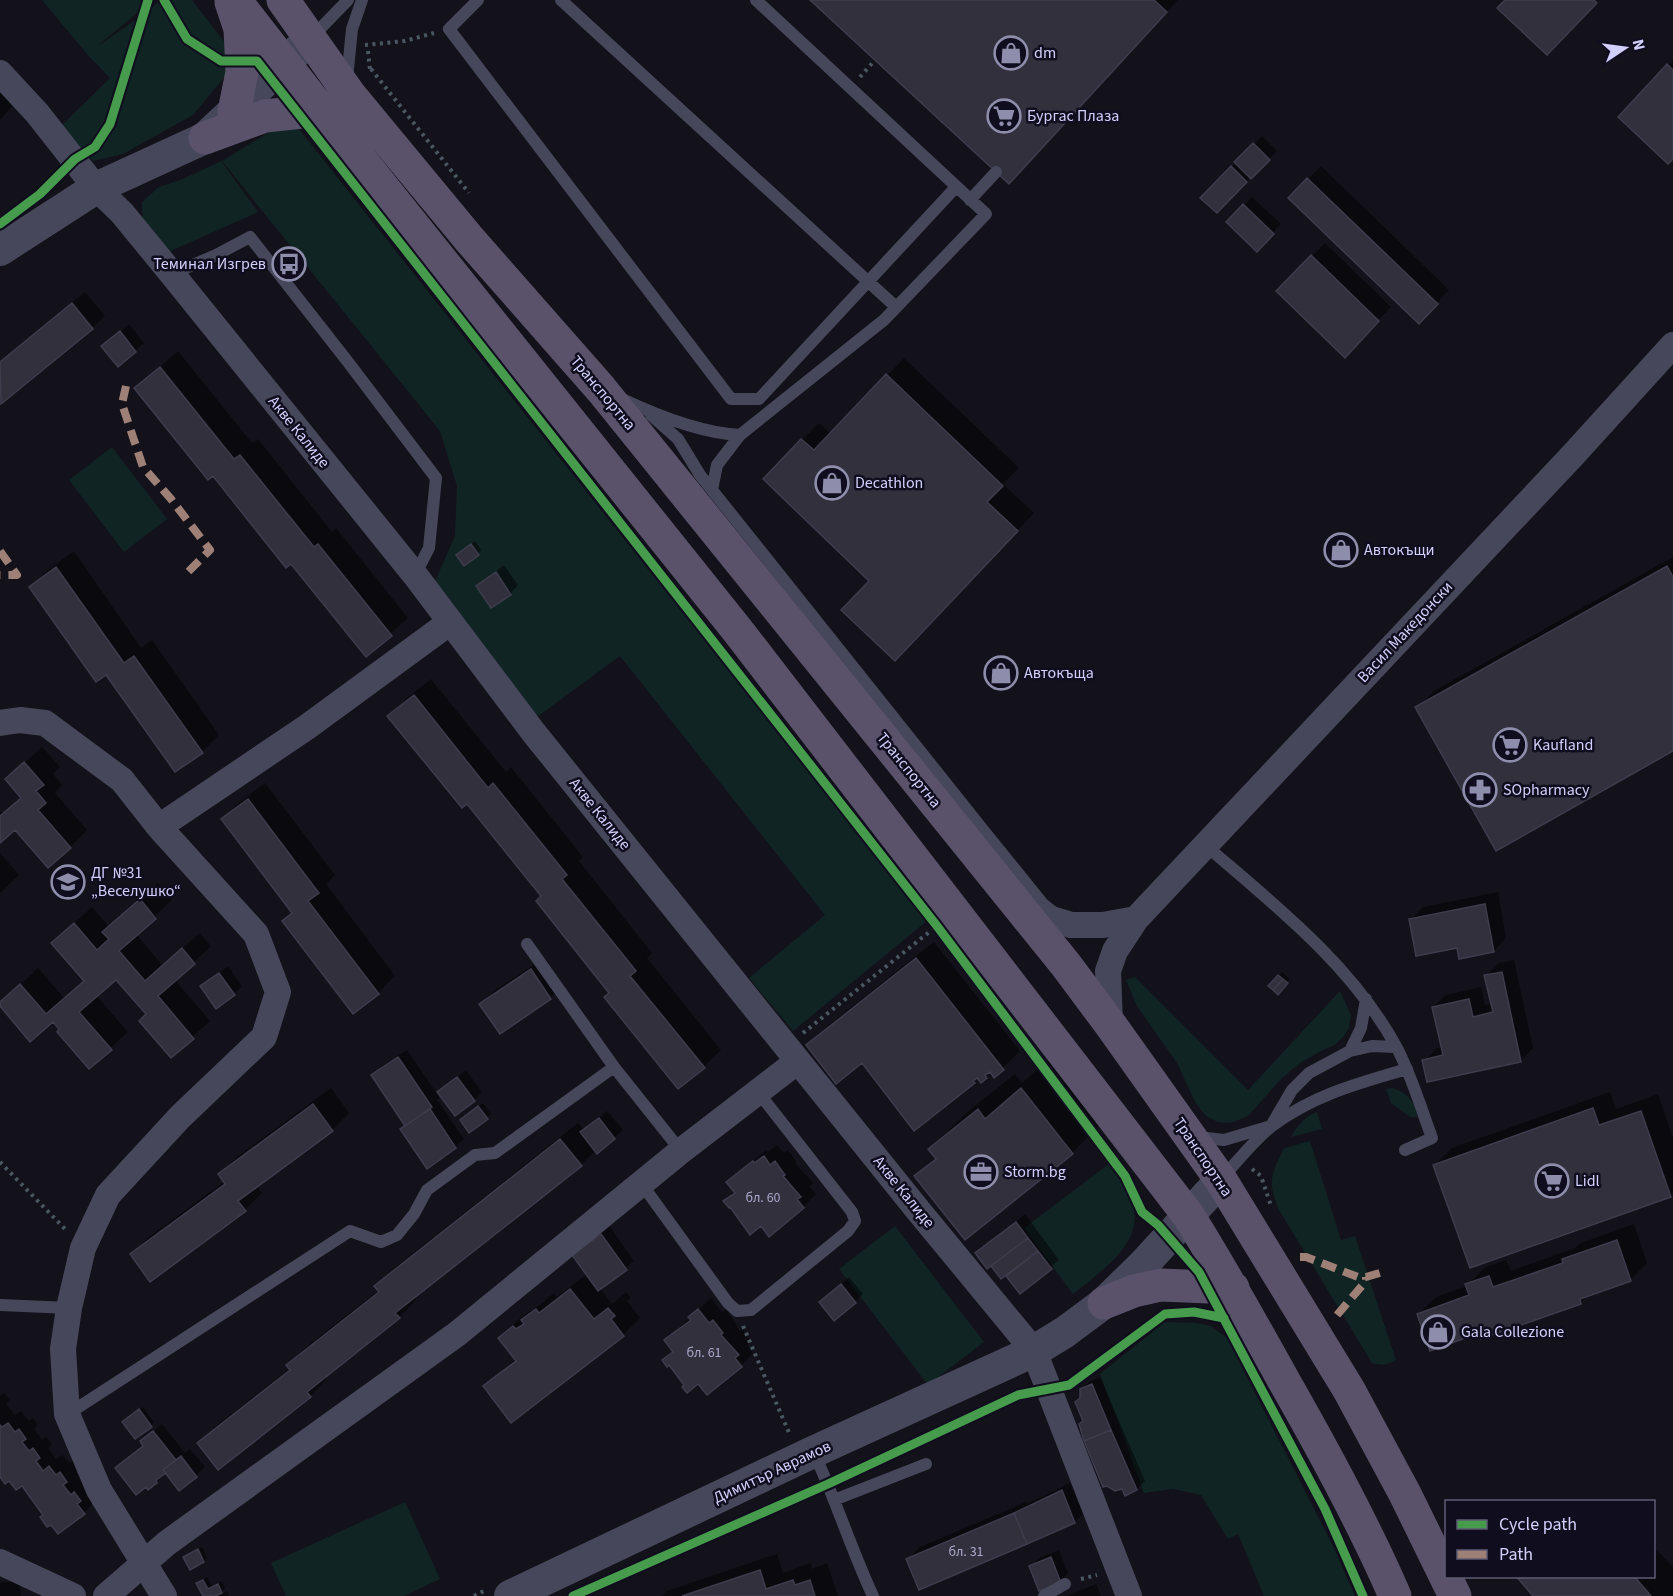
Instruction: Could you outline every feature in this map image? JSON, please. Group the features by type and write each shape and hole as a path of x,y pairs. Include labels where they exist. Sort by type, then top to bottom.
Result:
{"main road":[{"path":"233,0 738,631 1188,1215 1233,1288 1317,1439 1376,1552 1395,1596"},
{"path":"233,0 240,29 242,72 234,112"},
{"name":"Транспортна","path":"283,0 310,39 361,77 470,240 601,389 1022,910 1110,1024 1221,1180 1349,1390 1405,1494 1445,1576"},
{"path":"205,138 265,116 321,110"},
{"path":"1104,1303 1134,1291 1161,1285 1233,1288"},
{"name":"Транспортна","path":"1446,1578 1455,1596"}],"street":[{"path":"0,250 96,188 205,138 310,39"},
{"name":"Акве Калиде","path":"0,73 37,113 96,188 122,213 414,575 534,733 1034,1351 1129,1596"},
{"name":"Васил Македонски","path":"1110,1024 1108,971 1115,951 1136,919 1573,455 1673,345"},
{"path":"159,827 308,727 450,624"},
{"path":"0,723 20,720 45,723 122,780 159,827 256,934 278,992 264,1037 180,1117 108,1195 83,1248 69,1308 63,1349 67,1414 99,1490 164,1596"},
{"path":"1022,910 1071,925 1103,926 1136,919"},
{"path":"106,1596 167,1543 457,1334 641,1183 758,1092 792,1054"},
{"name":"Димитър Аврамов","path":"510,1596 1034,1351 1065,1332 1104,1303 1142,1266 1221,1180"},
{"path":"0,1562 74,1596"}],"lane":[{"path":"310,39 348,0"},
{"path":"361,77 352,29 362,0"},
{"path":"478,0 449,29 731,399 759,399 956,188"},
{"path":"561,0 896,307"},
{"path":"712,490 717,465 740,435 884,320 986,214 756,0"},
{"path":"970,200 996,172"},
{"path":"171,274 216,255 250,237 436,478 429,548 414,575"},
{"path":"601,389 643,408 704,429 723,434 740,435"},
{"path":"643,408 678,439 700,475 1043,904 1071,925"},
{"path":"984,831 986,866"},
{"path":"1205,845 1328,956 1366,999 1407,1069 1418,1094 1432,1138 1405,1150"},
{"path":"527,944 614,1067 681,1151"},
{"path":"1350,1051 1361,1028 1366,999"},
{"path":"1221,1180 1271,1126 1292,1090 1309,1073 1350,1051 1372,1046 1396,1047"},
{"path":"67,1414 350,1231 381,1242 397,1235 414,1214 427,1190 475,1155 495,1152 614,1067"},
{"path":"1190,1136 1224,1140 1271,1126 1317,1098 1340,1088 1407,1069"},
{"path":"641,1183 728,1303 737,1311 751,1310 848,1231 855,1221 852,1212 758,1092"},
{"path":"0,1305 69,1308"},
{"path":"806,1456 834,1500 858,1565 873,1596"},
{"path":"834,1500 926,1464"},
{"path":"1044,1596 1065,1584"}],"path":[{"path":"449,29 405,41 366,45 361,77 474,199"},
{"path":"929,917 944,935"},
{"path":"792,1054 937,926"},
{"path":"0,1162 83,1248"},
{"path":"737,1311 806,1456"},
{"path":"1065,1584 1118,1569"}],"green space":[{"path":"42,0 153,0 96,47 146,13 160,0 192,0 233,53 227,74 193,115 123,154 93,161 58,129 110,78"},
{"path":"291,119 927,921 793,1031 749,978 825,915 620,656 526,725 419,592 436,579 455,536 457,486 440,431 222,161"},
{"path":"221,161 258,212 164,254 143,231 142,202 159,187 183,179"},
{"path":"112,447 167,519 124,552 69,480"},
{"path":"1135,977 1248,1090 1340,991 1351,1015 1349,1028 1335,1045 1300,1063 1281,1079 1248,1116 1231,1123 1218,1122 1206,1116 1196,1104 1177,1063 1137,1006 1126,980"},
{"path":"1392,1088 1409,1098 1415,1107 1417,1117 1410,1117 1391,1103 1386,1089"},
{"path":"1317,1112 1322,1129 1291,1137 1302,1122"},
{"path":"1310,1141 1341,1240 1355,1236 1396,1360 1390,1363 1382,1365 1372,1363 1275,1200 1272,1178 1284,1148"},
{"path":"1109,1164 1131,1199 1135,1219 1132,1232 1126,1245 1117,1256 1073,1294 1024,1228"},
{"path":"895,1226 984,1342 928,1385 839,1269"},
{"path":"1165,1322 1211,1326 1227,1338 1334,1548 1355,1596 1264,1596 1238,1534 1228,1539 1201,1495 1173,1489 1144,1493 1100,1374"},
{"path":"405,1502 440,1579 404,1596 286,1596 271,1563"}],"building":[{"name":"Бургас Плаза","path":"810,0 1154,0 1167,12 1009,184"},
{"path":"1505,0 1594,0 1597,3 1547,55 1497,8"},
{"path":"1667,64 1673,70 1673,159 1668,164 1618,117"},
{"path":"1253,143 1270,160 1251,179 1234,162"},
{"path":"1231,166 1247,182 1217,213 1200,198"},
{"path":"1307,178 1438,304 1419,324 1288,198"},
{"path":"1243,204 1274,234 1257,252 1226,222"},
{"path":"1311,255 1379,321 1345,358 1276,291"},
{"path":"72,303 93,329 1,404 0,362"},
{"path":"120,331 136,352 118,367 101,346"},
{"path":"160,367 234,459 240,455 314,547 318,544 392,636 366,657 291,564 286,568 213,476 208,480 134,388"},
{"path":"886,374 1003,486 987,502 1018,531 895,661 841,610 869,581 763,479 801,439 814,450"},
{"path":"471,544 479,555 464,566 456,555"},
{"path":"1667,566 1673,577 1673,751 1496,851 1415,707"},
{"path":"56,567 124,663 134,656 203,753 175,772 106,675 96,682 29,587"},
{"path":"496,572 511,595 491,608 476,586"},
{"path":"414,695 488,788 493,783 567,875 562,879 636,971 630,976 705,1068 678,1089 604,997 609,993 536,901 541,896 467,804 462,808 387,716"},
{"path":"24,762 44,785 36,791 46,803 38,810 71,848 48,868 15,830 0,843 0,816 21,798 5,779"},
{"path":"248,799 319,893 308,901 379,994 353,1014 282,921 292,913 221,819"},
{"path":"140,899 156,919 119,951 145,981 182,948 195,964 158,996 194,1039 171,1058 139,1021 146,1014 116,980 79,1012 112,1050 89,1069 57,1032 59,1029 53,1022 30,1042 0,1006 0,1002 20,984 46,1014 84,981 51,943 74,923 97,950 109,939 102,932"},
{"path":"1485,904 1494,952 1459,959 1457,948 1416,956 1409,919"},
{"path":"916,958 1004,1070 994,1078 990,1072 985,1075 987,1078 981,1083 977,1078 973,1081 975,1083 914,1131 862,1063 836,1084 806,1045"},
{"path":"531,969 551,999 500,1034 479,1004"},
{"path":"1502,972 1521,1062 1427,1082 1422,1060 1443,1055 1432,1007 1469,999 1473,1017 1493,1012 1484,975"},
{"path":"219,973 235,995 216,1009 200,986"},
{"path":"1278,975 1283,979 1273,990 1268,986"},
{"path":"1283,979 1288,983 1278,995 1273,990"},
{"path":"398,1057 432,1107 405,1126 371,1075"},
{"path":"457,1077 475,1101 455,1116 437,1092"},
{"path":"1021,1088 1073,1154 965,1240 914,1176 936,1159 928,1149 978,1109 985,1119"},
{"path":"313,1104 333,1131 238,1201 246,1211 150,1282 130,1254 225,1184 218,1174"},
{"path":"478,1106 488,1119 469,1133 460,1120"},
{"name":"Lidl","path":"1593,1108 1599,1125 1641,1111 1671,1197 1470,1268 1433,1165"},
{"path":"430,1109 456,1148 427,1169 400,1129"},
{"path":"599,1118 615,1139 597,1154 580,1132"},
{"path":"560,1139 582,1166 395,1313 400,1318 307,1392 311,1397 218,1470 197,1443 290,1370 286,1365 379,1292 374,1286"},
{"path":"764,1156 770,1165 775,1161 785,1175 783,1176 801,1197 797,1199 804,1208 769,1237 761,1226 750,1235 723,1201 735,1193 726,1182 753,1161 754,1163"},
{"path":"1016,1222 1028,1238 987,1269 975,1253"},
{"path":"601,1234 627,1270 598,1291 572,1255"},
{"path":"1028,1238 1038,1251 1001,1279 991,1266"},
{"path":"1617,1240 1631,1281 1580,1299 1581,1304 1481,1339 1479,1333 1430,1351 1417,1314 1469,1295 1465,1284 1489,1276 1493,1287 1563,1263 1562,1259"},
{"path":"1038,1251 1052,1269 1020,1294 1006,1276"},
{"path":"841,1284 856,1303 834,1321 819,1302"},
{"path":"570,1289 594,1319 608,1308 615,1316 611,1319 624,1336 511,1423 483,1386 516,1361 498,1338 513,1326 516,1329 524,1324 521,1320 536,1309 539,1313"},
{"path":"698,1309 709,1323 713,1320 723,1333 721,1335 739,1355 735,1358 742,1367 707,1395 698,1384 687,1393 682,1387 684,1385 669,1365 667,1367 662,1360 673,1352 664,1340 691,1320 688,1317"},
{"path":"1092,1384 1111,1430 1084,1441 1079,1424 1083,1421 1075,1402 1080,1398 1080,1389"},
{"path":"139,1409 152,1427 135,1439 122,1422"},
{"path":"8,1423 15,1432 19,1429 26,1439 22,1442 29,1451 33,1448 40,1458 36,1461 43,1471 49,1466 56,1475 60,1472 67,1482 63,1485 71,1495 74,1492 81,1501 77,1504 85,1514 58,1534 51,1525 47,1527 40,1517 43,1515 22,1486 16,1490 9,1481 5,1484 0,1477 0,1425 2,1427"},
{"path":"1111,1430 1137,1490 1125,1496 1122,1489 1115,1491 1107,1486 1103,1487 1084,1441"},
{"path":"153,1431 176,1460 163,1470 166,1473 156,1480 157,1483 148,1490 146,1487 136,1495 115,1468 143,1446 140,1441"},
{"path":"181,1456 197,1477 179,1491 163,1470"},
{"path":"1062,1490 1075,1523 1027,1544 1014,1513"},
{"path":"1014,1513 1027,1544 919,1590 906,1559"},
{"path":"198,1549 204,1562 190,1570 183,1557"},
{"path":"1051,1557 1061,1583 1039,1591 1029,1566"},
{"path":"760,1570 766,1589 793,1580 795,1585 810,1580 815,1596 682,1596"},
{"path":"1518,1578 1636,1578 1651,1596 1533,1596"},
{"path":"203,1580 208,1589 218,1584 222,1593 215,1596 203,1596 196,1583"}],"marked path":[{"path":"126,386 122,404 143,467 210,550 187,573"},
{"path":"0,551 17,575 0,575"},
{"path":"1300,1257 1306,1257 1358,1277 1383,1272"},
{"path":"1337,1315 1366,1281 1366,1277"}],"cycle path":[{"path":"0,224 40,194 75,159 95,147 110,124 148,0"},
{"path":"164,0 187,39 221,61 257,61 937,926 1125,1176 1142,1212 1158,1225 1199,1272 1325,1509 1363,1596"},
{"path":"573,1596 828,1484 1018,1395 1069,1385 1165,1314 1194,1312 1224,1318"}],"place":[{"name":"dm","path":"1011,53"},
{"name":"Бургас Плаза","path":"1004,116"},
{"name":"Теминал Изгрев","path":"289,264"},
{"name":"Decathlon","path":"832,483"},
{"name":"Автокъщи","path":"1341,550"},
{"name":"Автокъща","path":"1001,673"},
{"name":"Kaufland","path":"1510,745"},
{"name":"SOpharmacy","path":"1480,790"},
{"name":"ДГ №31 „Веселушко“","path":"68,882"},
{"name":"Storm.bg","path":"981,1172"},
{"name":"Lidl","path":"1552,1181"},
{"name":"Gala Collezione","path":"1438,1332"}]}
